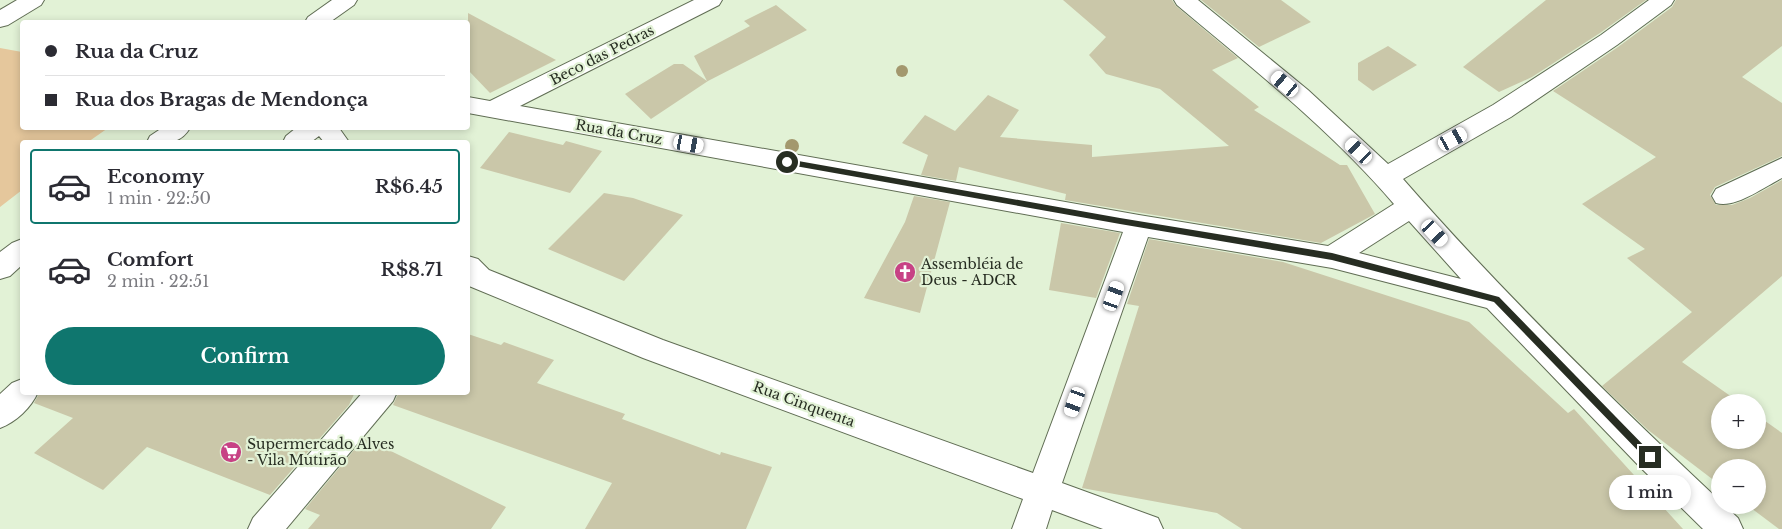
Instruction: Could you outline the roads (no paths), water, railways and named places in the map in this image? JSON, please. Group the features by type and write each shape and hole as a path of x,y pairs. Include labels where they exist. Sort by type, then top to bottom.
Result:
{"street":[{"path":"0,20 33,0"},
{"path":"319,20 346,0"},
{"name":"Beco das Pedras","path":"494,110 711,0"},
{"path":"1185,0 1300,96 1386,177 1496,299 1650,457 1726,529"},
{"path":"1386,177 1502,111 1609,40 1663,0"},
{"path":"0,24 20,28"},
{"name":"Rua da Cruz","path":"470,105 1139,225 1332,257 1496,299"},
{"path":"162,140 175,130"},
{"path":"297,140 310,130"},
{"path":"328,130 335,140"},
{"path":"1725,196 1782,167"},
{"path":"1332,257 1411,206"},
{"path":"1029,529 1139,225"},
{"path":"0,268 20,252"},
{"name":"Rua Cinquenta","path":"472,279 653,349 1146,529"},
{"path":"0,414 20,395"},
{"path":"265,529 379,395"}],"place":[{"name":"Assembléia de Deus - ADCR","path":"905,272"},
{"name":"Supermercado Alves - Vila Mutirão","path":"231,452"}]}
